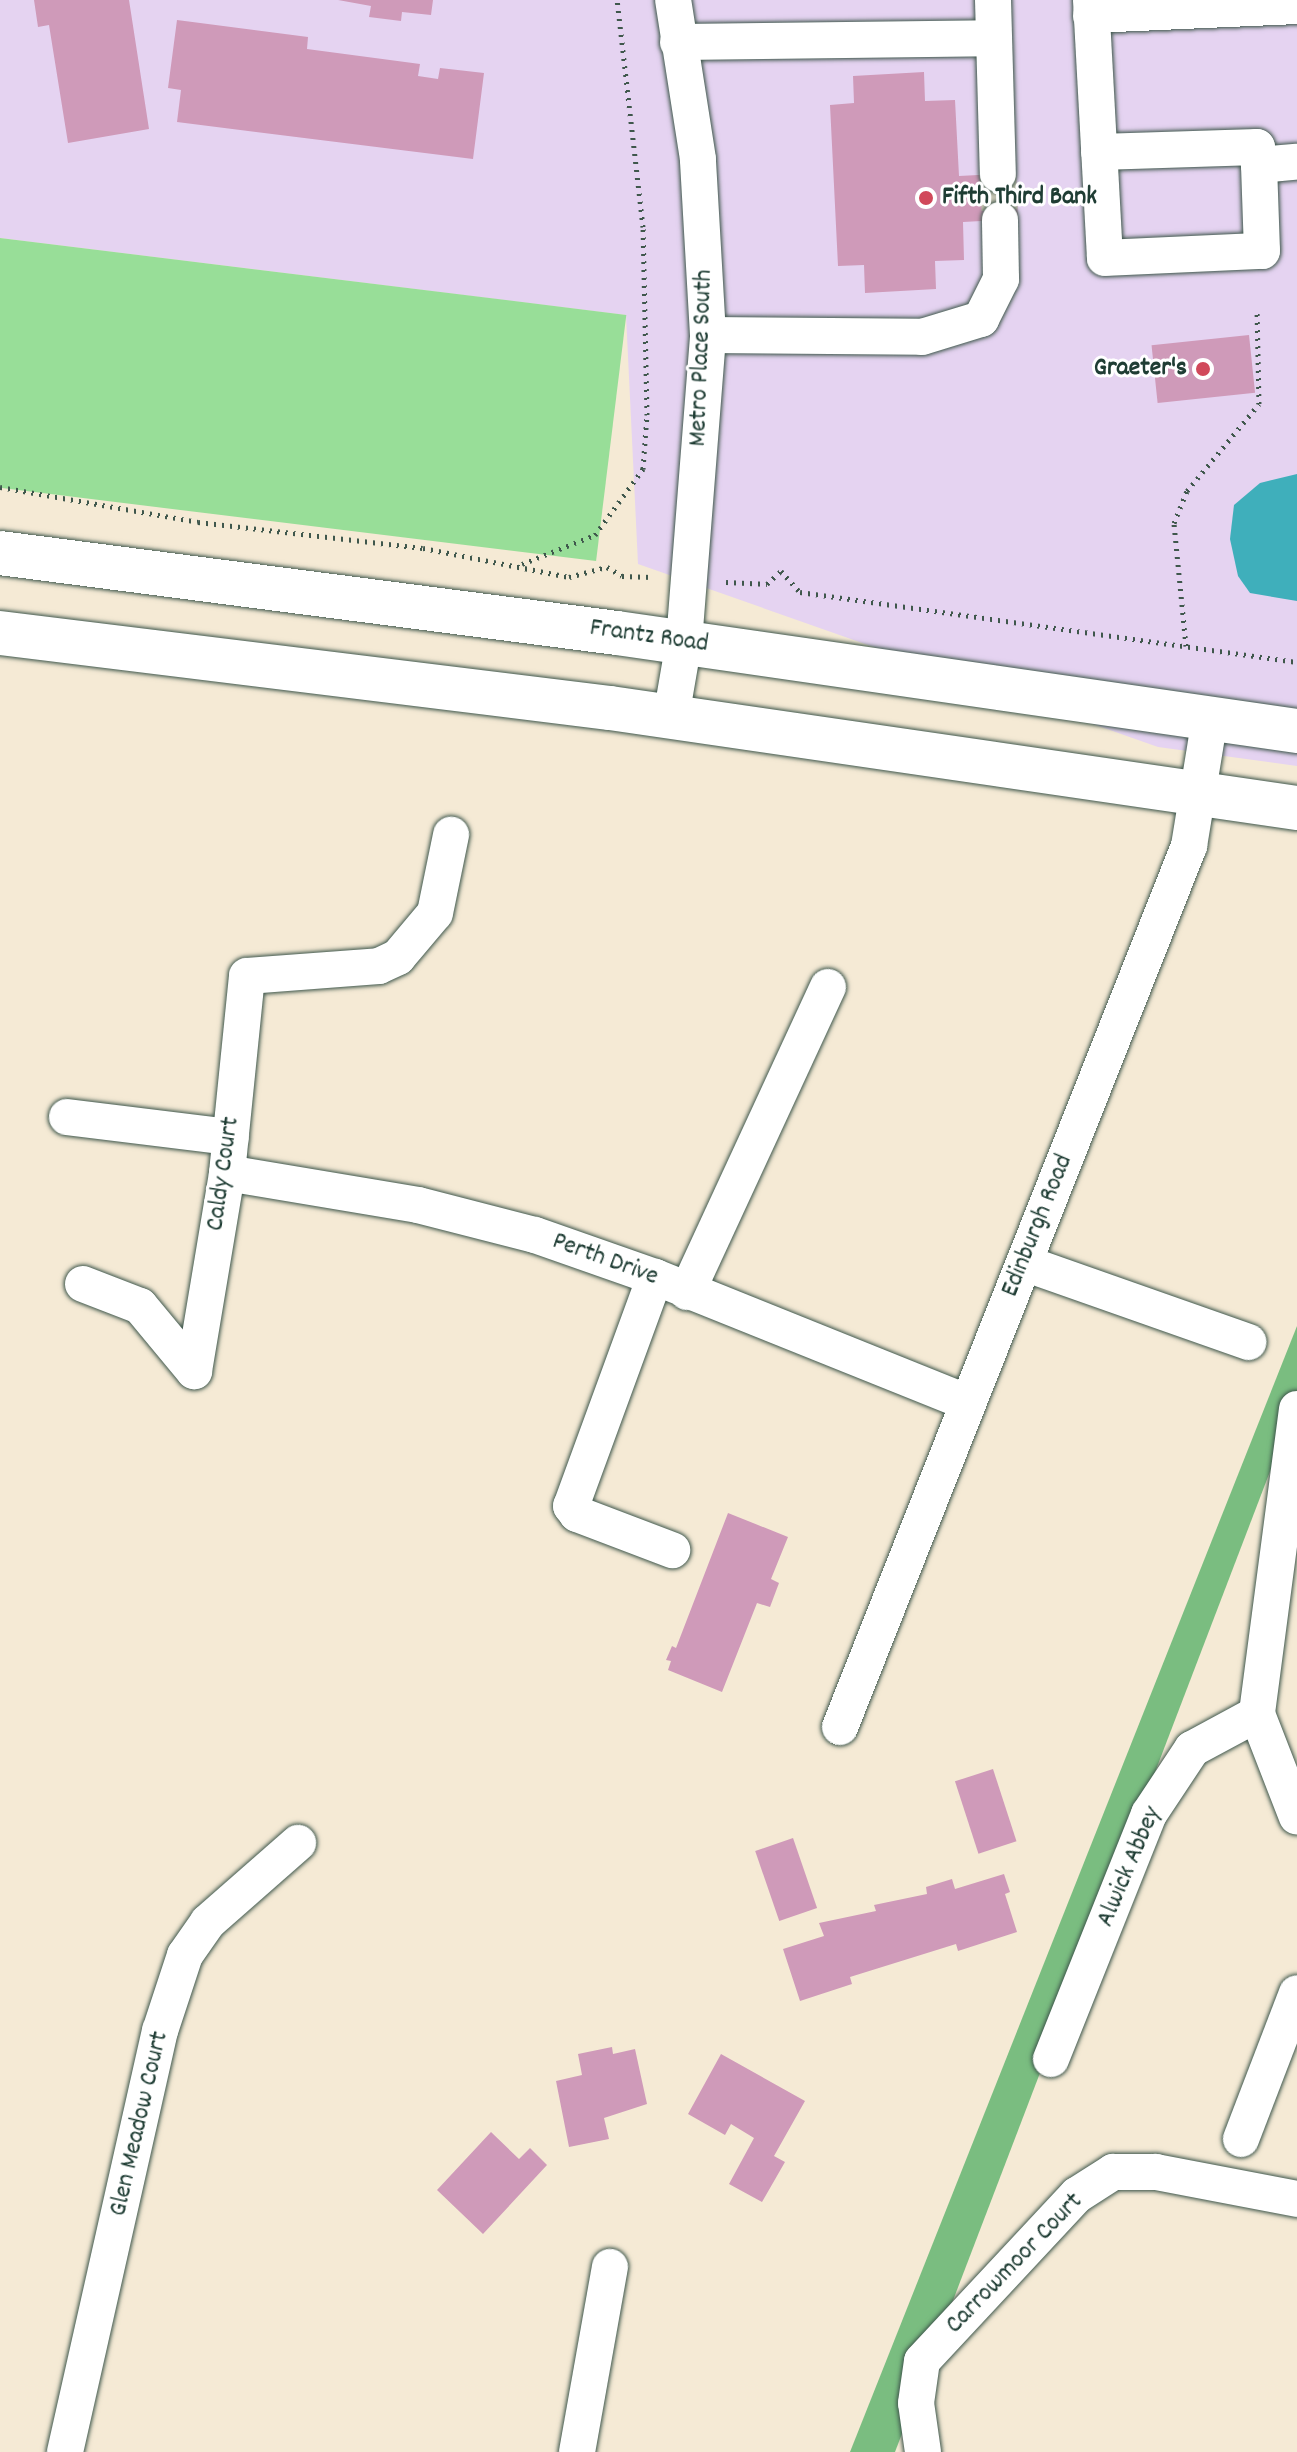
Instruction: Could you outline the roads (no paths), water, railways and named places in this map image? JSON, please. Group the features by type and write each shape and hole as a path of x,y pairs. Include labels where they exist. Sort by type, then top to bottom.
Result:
{"main road":[{"name":"Frantz Road","path":"0,553 684,642 1297,731"},
{"path":"0,633 671,717 1297,808"}],"street":[{"name":"Metro Place South","path":"671,717 684,642 708,335 698,159 673,0"},
{"path":"993,0 998,174"},
{"path":"1099,152 1257,147 1262,251 1105,258 1099,152 1091,7 1297,6"},
{"path":"678,42 993,38"},
{"path":"1259,165 1297,162"},
{"path":"708,335 922,337 981,319 1001,279 1000,220"},
{"name":"Edinburgh Road","path":"840,1727 1189,846 1210,718"},
{"name":"Caldy Court","path":"83,1284 140,1306 194,1371 227,1173 247,976 379,966 398,957 435,913 451,835"},
{"path":"672,1550 577,1514 571,1506 671,1284 828,987"},
{"path":"67,1117 231,1137"},
{"name":"Perth Drive","path":"227,1173 418,1205 535,1235 671,1284 968,1403"},
{"path":"1024,1263 1248,1342"},
{"path":"1297,1409 1257,1714 1297,1817"},
{"name":"Alwick Abbey","path":"1051,2059 1149,1814 1192,1749 1257,1714"},
{"name":"Glen Meadow Court","path":"65,2452 160,2031 185,1955 208,1922 298,1843"},
{"path":"1241,2139 1297,1993"},
{"name":"Carrowmoor Court","path":"923,2452 916,2403 922,2361 1077,2195 1113,2172 1156,2172 1297,2199"},
{"path":"577,2452 610,2267"}],"water":[{"path":"1297,474 1297,601 1250,593 1238,576 1230,539 1234,505 1260,483"}],"tunnel":[{"path":"998,174 1000,220"}],"place":[{"name":"Fifth Third Bank","path":"926,198"},
{"name":"Graeter's","path":"1203,369"}]}
